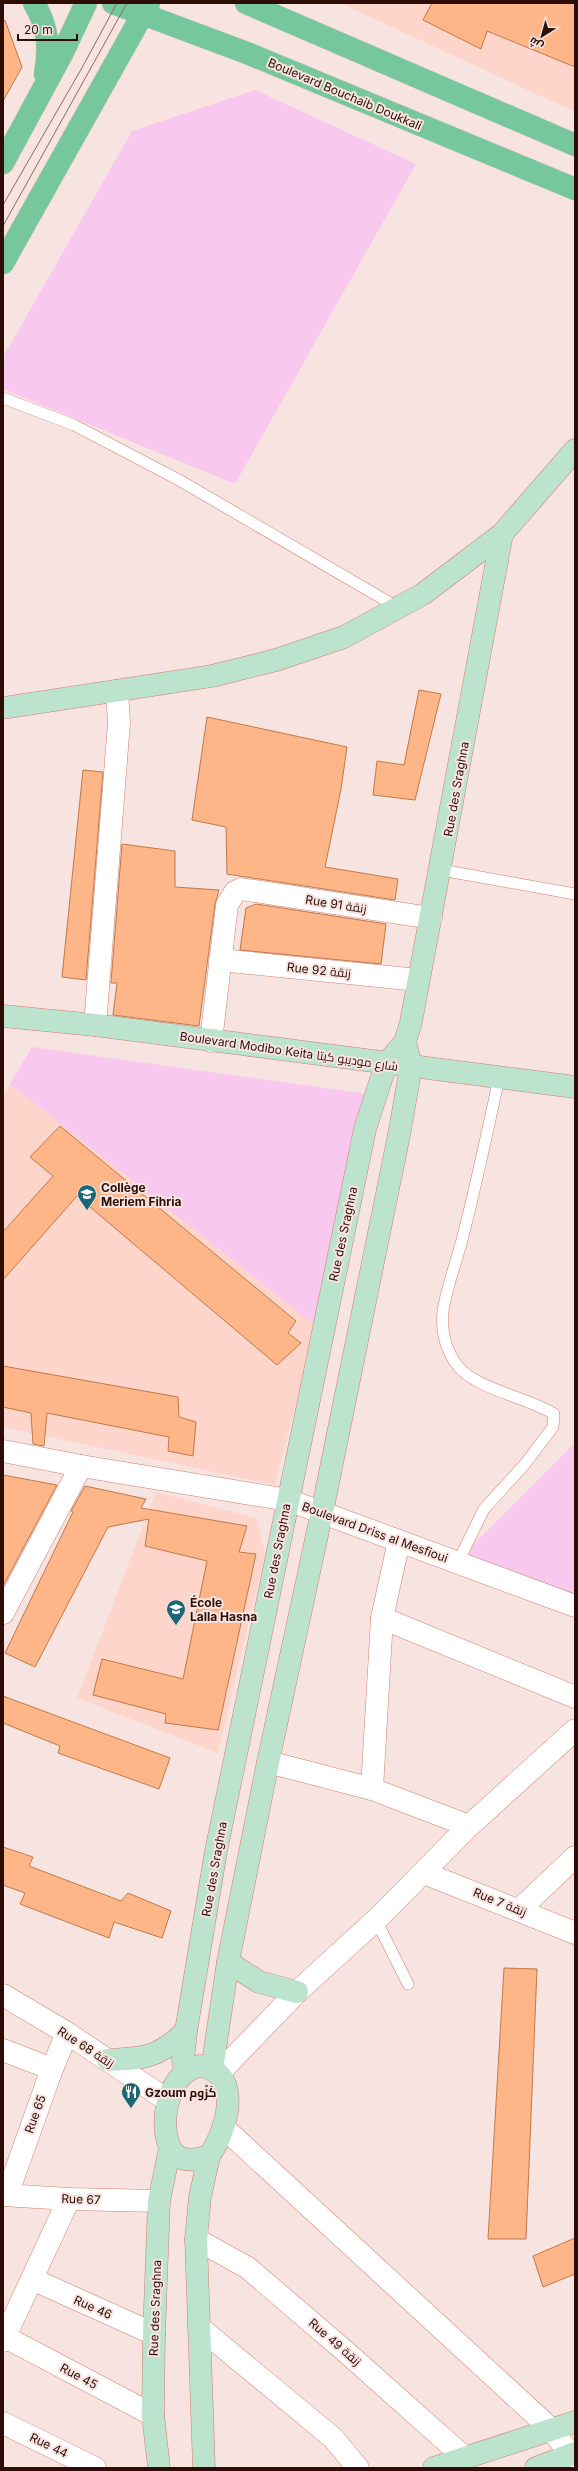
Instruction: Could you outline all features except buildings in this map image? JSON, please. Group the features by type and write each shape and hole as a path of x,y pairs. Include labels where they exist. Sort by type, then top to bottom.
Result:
{"main road":[{"path":"34,3 46,26 49,41 49,54 42,91"},
{"path":"3,163 42,91 86,3"},
{"name":"Boulevard Bouchaib Doukkali","path":"112,3 146,9 246,53 575,189"},
{"path":"246,3 575,146"},
{"path":"3,263 146,9"}],"street":[{"path":"3,708 212,676 276,660 344,637 423,594 502,534 575,450"},
{"name":"Rue des Sraghna","path":"215,2072 228,1962 268,1762 322,1512 411,1067 405,1042 441,870 502,534"},
{"path":"96,1025 119,723 117,691"},
{"name":"Rue 91 زنقة","path":"220,960 226,905 235,892 241,889 431,918"},
{"path":"210,1040 220,960"},
{"name":"Rue 92 زنقة","path":"220,960 418,980"},
{"name":"Boulevard Modibo Keita شارع موديبو كيتا","path":"3,1016 96,1025 386,1064 575,1087"},
{"name":"Rue des Sraghna","path":"184,2071 183,2060 186,2031 218,1844 365,1129 386,1064 405,1042"},
{"name":"Boulevard Driss al Mesfioui","path":"3,1451 81,1466 288,1500 575,1606"},
{"path":"3,1613 81,1466"},
{"path":"372,1789 382,1618 399,1540"},
{"path":"382,1618 575,1697"},
{"path":"215,2072 297,1992 376,1920 469,1826 575,1730"},
{"path":"268,1762 372,1789 469,1826"},
{"path":"518,1910 575,1857"},
{"name":"Rue 7 زنقة","path":"424,1873 575,1933"},
{"path":"228,1962 259,1982 297,1992"},
{"name":"Rue 68 زنقة","path":"3,1995 67,2033 168,2100"},
{"path":"108,2060 152,2056 163,2051 186,2031"},
{"name":"Rue 65","path":"5,2195 67,2033"},
{"path":"3,2050 52,2069"},
{"path":"204,2468 196,2239 200,2197 209,2156 224,2128 228,2095 225,2079 215,2072 200,2066 184,2071 172,2086 168,2100 166,2127 170,2148 179,2157 189,2159 209,2156"},
{"path":"224,2128 552,2430 574,2459 536,2468"},
{"name":"Rue des Sraghna","path":"158,2468 153,2415 154,2334 159,2202 170,2148"},
{"name":"Rue 67","path":"5,2195 159,2202"},
{"path":"4,2339 69,2199"},
{"name":"Rue 49 زنقة","path":"196,2239 248,2268 346,2352 465,2458"},
{"name":"Rue 46","path":"32,2280 154,2334"},
{"path":"199,2327 333,2438 358,2468"},
{"name":"Rue 45","path":"4,2339 153,2415"},
{"name":"Rue 44","path":"3,2422 94,2468"},
{"path":"434,2468 575,2422"}],"lane":[{"path":"3,398 74,425 180,480 397,607"},
{"path":"441,870 575,894"},
{"path":"458,1562 484,1509 525,1464 554,1428 555,1421 554,1414 533,1402 491,1388 470,1378 458,1366 443,1337 443,1311 475,1189 499,1078"},
{"path":"376,1920 408,1984"}],"shaded area":[{"path":"340,3 575,3 575,112"},
{"path":"255,90 416,164 235,484 3,389 3,357 132,131"},
{"path":"32,1047 368,1094 316,1326 10,1084"},
{"name":"Collège Meriem Fihria","path":"10,1084 316,1326 275,1485 3,1427 3,1096"},
{"path":"575,1443 575,1596 464,1554"},
{"name":"École Lalla Hasna","path":"156,1492 256,1518 265,1553 218,1753 77,1698"}],"tram line":[{"path":"3,205 83,66 117,3"},
{"path":"3,226 127,3"}],"place":[{"name":"Collège Meriem Fihria","path":"87,1211"},
{"name":"École Lalla Hasna","path":"176,1626"},
{"name":"Gzoum كَزّوم","path":"131,2109"}]}
